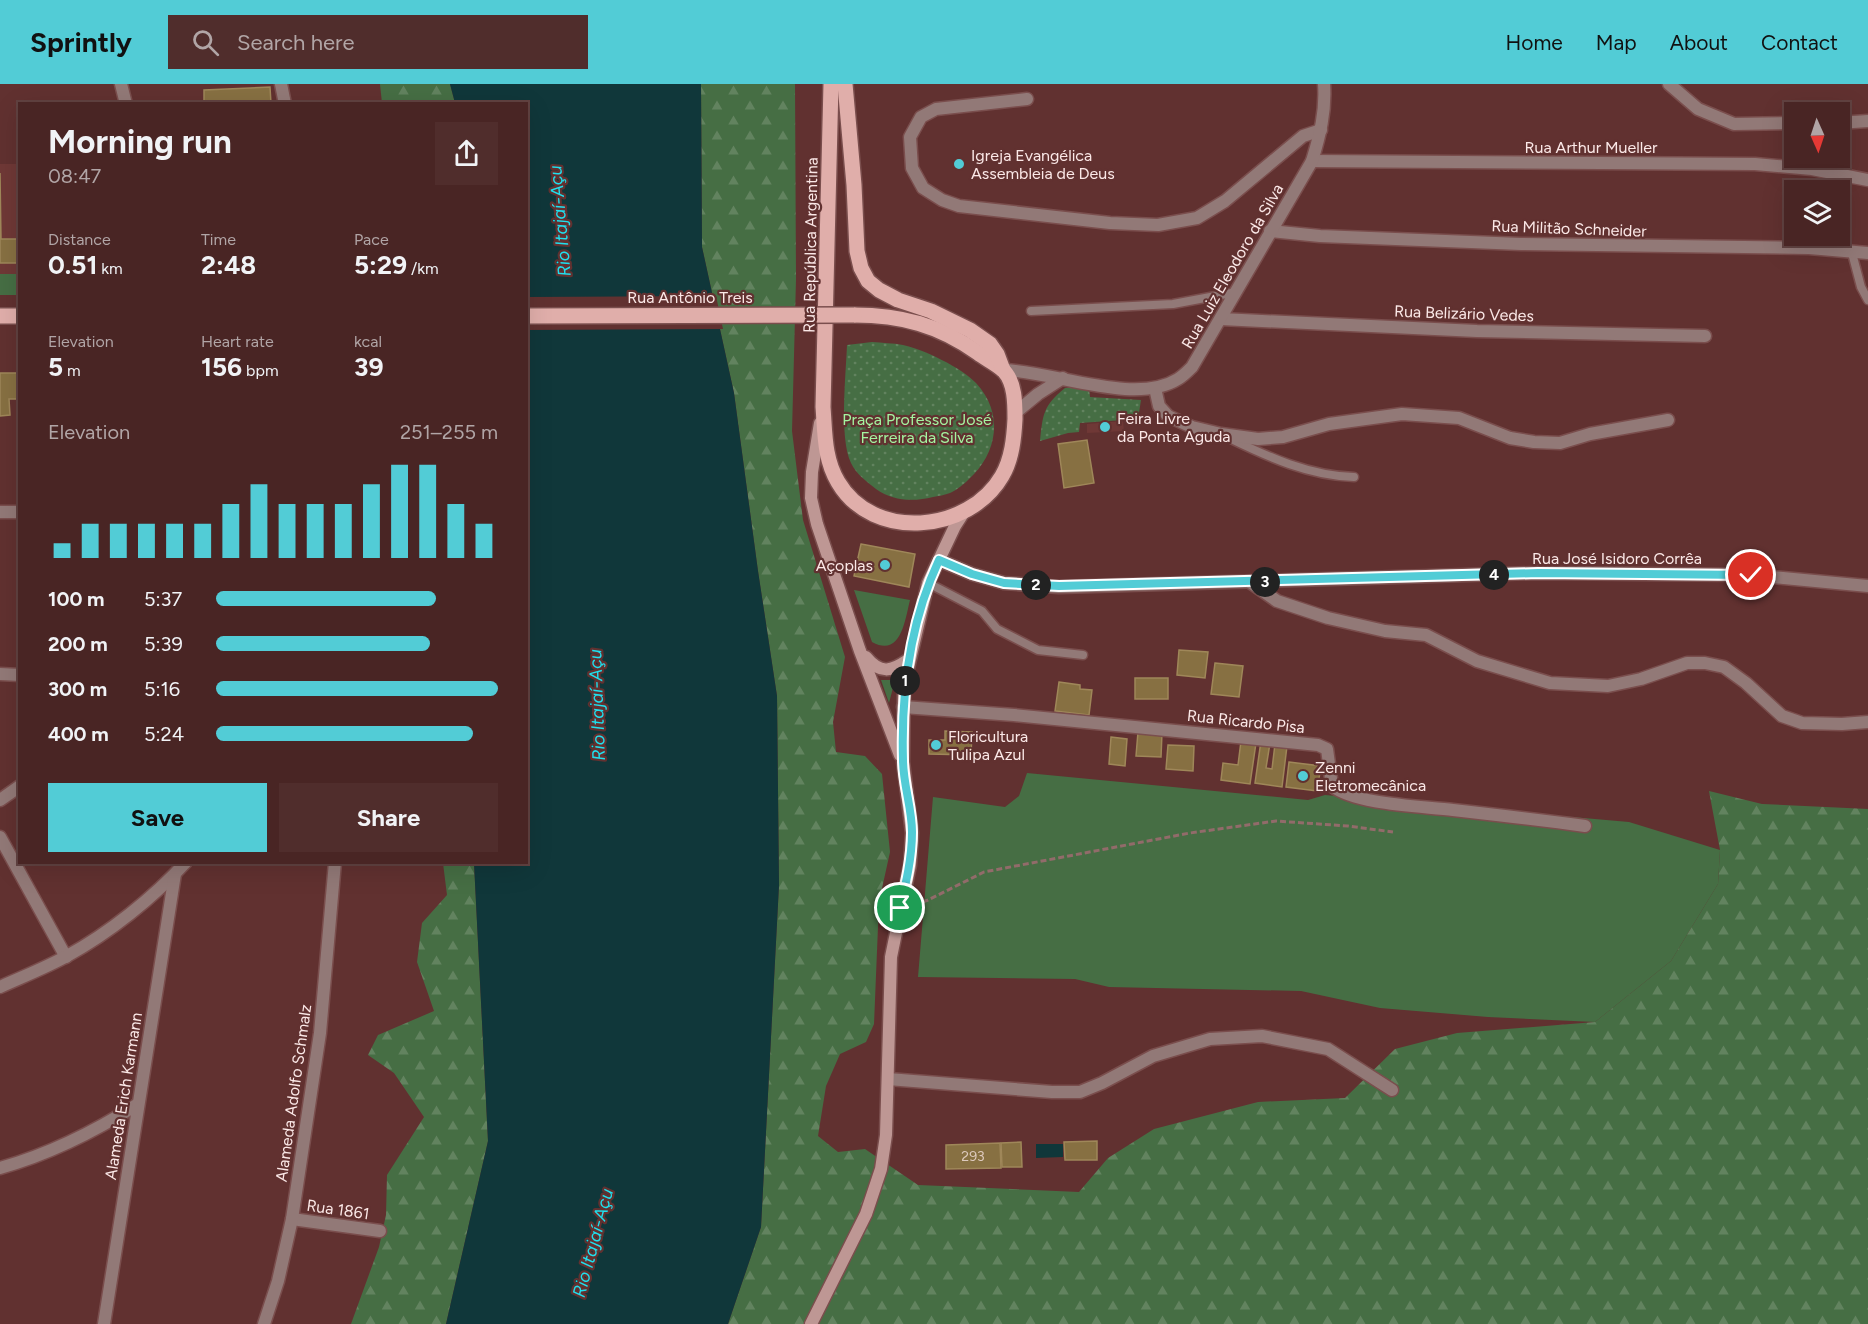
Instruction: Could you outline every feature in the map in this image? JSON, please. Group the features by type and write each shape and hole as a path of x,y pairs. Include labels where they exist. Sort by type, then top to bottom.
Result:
{"main road":[{"name":"Rua República Argentina","path":"831,84 823,407 826,449 838,483 859,505 876,515 898,522 926,524 945,520 964,512 981,500 1003,475 1014,439 1013,390 990,344 970,330 930,311 898,300 868,281 861,268 857,251 854,185 844,84"},
{"name":"Rua Antônio Treis","path":"528,316 884,315 909,320 939,331 972,349 1003,370"},
{"path":"0,316 18,316"},
{"path":"823,407 813,463 811,498 817,524 860,651 903,762"},
{"path":"811,1324 866,1214 880,1169 886,1135 891,957 909,866 912,833 903,762 903,707 908,660 928,583 964,512"},
{"path":"860,651 873,666 880,670 898,667 908,660"}],"street":[{"path":"121,84 126,102"},
{"path":"281,84 285,102"},
{"name":"Rua Luiz Eleodoro da Silva","path":"1003,370 1028,372 1133,390 1155,388 1177,380 1192,367 1312,161 1321,130 1325,99 1324,84"},
{"path":"1669,84 1698,109 1734,124 1784,123"},
{"path":"1027,99 936,109 921,117 910,137 912,168 923,188 942,200 959,206 1110,223 1158,225 1197,218 1225,201 1303,136 1321,130"},
{"path":"1850,122 1868,121"},
{"name":"Rua Arthur Mueller","path":"1312,161 1755,164 1812,169 1868,180"},
{"name":"Rua Militão Schneider","path":"1270,231 1320,236 1521,244 1809,248 1868,253"},
{"name":"Rua Belizário Vedes","path":"1221,319 1477,331 1705,336"},
{"path":"1015,413 1038,394 1063,378"},
{"path":"1155,388 1158,406 1168,416 1192,427 1258,439 1283,437 1329,424 1402,414 1459,418 1510,438 1560,443 1590,434 1668,420"},
{"path":"0,512 18,512"},
{"name":"Rua José Isidoro Corrêa","path":"939,560 972,574 1004,583 1070,586 1550,573 1751,575 1865,584"},
{"path":"1250,582 1277,601 1328,618 1385,631 1426,635 1477,661 1550,683 1608,686 1641,679 1687,663 1706,663 1724,667 1746,683 1782,716 1802,723 1868,722"},
{"path":"0,674 18,675"},
{"name":"Rua Ricardo Pisa","path":"903,707 1014,715 1318,745 1327,749 1332,786 1340,792 1402,805 1585,826"},
{"path":"0,800 18,787"},
{"path":"0,837 66,957"},
{"path":"0,987 66,957 108,931 184,864"},
{"name":"Alameda Adolfo Schmalz","path":"264,1324 278,1281 292,1219 320,1033 335,864"},
{"name":"Alameda Erich Karmann","path":"104,1324 175,874"},
{"path":"888,1079 1052,1092 1080,1092 1153,1056 1210,1039 1262,1036 1328,1049 1392,1090"},
{"path":"0,1168 54,1149 101,1128 138,1104"},
{"name":"Rua 1861","path":"292,1219 380,1231"}],"lane":[{"path":"1852,253 1861,287 1868,300"},
{"path":"1031,310 1173,304 1237,292"},
{"path":"1221,434 1305,470 1332,476 1354,477"},
{"path":"928,583 982,611 997,629 1038,650 1083,655"}],"path":[{"path":"900,908 928,900 984,872 1190,832 1276,821 1393,832"}],"shaded area":[{"path":"0,164 18,164 18,274 0,274"},
{"name":"Feira Livre da Ponta Aguda","path":"1123,421 1124,431 1087,433 1087,424"}],"green space":[{"path":"380,84 450,84 455,102 382,102"},
{"path":"701,84 795,84 796,279 792,431 803,520 845,657 833,722 836,752 865,756 882,774 890,852 879,902 874,1024 866,1042 840,1054 826,1086 818,1136 838,1152 865,1149 918,1185 1079,1192 1108,1158 1154,1129 1258,1102 1345,1098 1395,1049 1457,1033 1595,1022 1671,961 1718,884 1720,850 1709,791 1762,804 1868,809 1868,1324 728,1324 761,1227 779,885 777,696 734,393 702,247"},
{"path":"0,274 18,274 18,295 0,295"},
{"name":"Praça Professor José Ferreira da Silva","path":"872,342 903,345 931,355 970,377 985,395 994,420 991,445 979,469 953,492 918,500 896,498 876,489 853,467 847,452 844,422 847,345"},
{"path":"1065,388 1089,388 1090,397 1141,400 1138,419 1080,423 1079,432 1040,441 1045,411 1052,400"},
{"path":"854,590 910,600 903,626 895,641 882,646 872,642"},
{"path":"881,680 895,680 889,703"},
{"path":"1027,773 1308,800 1325,795 1629,822 1720,850 1718,884 1671,961 1595,1022 1488,1017 1380,1008 1301,991 1109,987 1075,979 918,977 933,797 1005,807 1019,796"},
{"path":"443,864 474,864 488,1141 446,1324 351,1324 379,1247 386,1215 387,1175 424,1117 394,1073 368,1055 378,1035 434,1011 417,962 422,923 447,895"}],"water":[{"name":"Rio Itajaí-Açu","path":"450,84 701,84 702,247 734,393 777,696 779,885 761,1227 728,1324 446,1324 488,1141 474,864 528,864 528,102 455,102"},
{"path":"1036,1144 1063,1144 1063,1157 1036,1158"}],"pier":[{"path":"716,296 723,329 528,330 528,297"}],"building":[{"path":"270,87 271,102 204,102 204,90"},
{"path":"0,173 1,239 18,239 18,263 0,263"},
{"path":"0,373 18,373 18,399 9,399 10,415 0,416"},
{"path":"1087,440 1094,483 1064,488 1058,444"},
{"name":"Açoplas","path":"861,544 915,554 909,587 854,576"},
{"path":"1179,650 1208,652 1205,678 1177,675"},
{"path":"1215,663 1243,666 1239,697 1211,694"},
{"path":"1135,678 1168,678 1168,699 1135,699"},
{"path":"1059,682 1080,685 1080,689 1092,690 1089,715 1055,711"},
{"path":"945,731 972,732 971,755 929,754 929,740 945,740"},
{"path":"1138,732 1162,733 1161,757 1136,756"},
{"path":"1111,737 1127,739 1125,766 1109,764"},
{"path":"1241,741 1256,743 1250,784 1221,780 1223,763 1238,765"},
{"path":"1261,741 1270,743 1266,768 1272,769 1275,744 1287,746 1282,787 1255,783"},
{"path":"1168,745 1194,746 1193,771 1166,769"},
{"name":"Zenni Eletromecânica","path":"1289,762 1321,766 1317,791 1286,787"},
{"path":"1097,1141 1097,1160 1065,1160 1064,1142"},
{"path":"1021,1142 1022,1167 1002,1167 1001,1143"},
{"path":"1000,1143 1001,1168 946,1169 946,1145"}],"place":[{"name":"Igreja Evangélica Assembleia de Deus","path":"959,164"},
{"name":"Feira Livre da Ponta Aguda","path":"1105,427"},
{"name":"Açoplas","path":"885,565"},
{"name":"Floricultura Tulipa Azul","path":"936,745"},
{"name":"Zenni Eletromecânica","path":"1303,776"}],"route":[{"path":"900,908 909,866 912,833 903,762 904,685 908,660 928,583 939,560 972,574 1004,583 1059,586 1136,586 1538,573 1751,575"}]}
